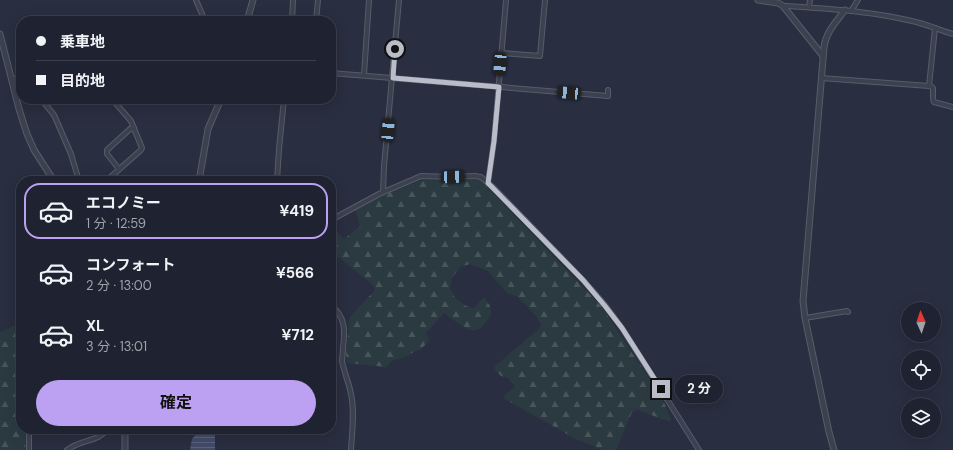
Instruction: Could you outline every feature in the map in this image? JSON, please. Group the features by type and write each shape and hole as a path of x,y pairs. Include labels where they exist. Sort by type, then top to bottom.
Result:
{"street":[{"path":"196,0 203,16"},
{"path":"248,16 253,0"},
{"path":"292,16 294,0"},
{"path":"316,16 318,0"},
{"path":"364,75 369,0"},
{"path":"383,192 399,0"},
{"path":"488,183 494,141 506,0"},
{"path":"502,53 540,56 545,0"},
{"path":"758,0 778,2 783,6 823,56"},
{"path":"809,7 810,0"},
{"path":"851,11 858,0"},
{"path":"783,6 845,10 899,18 953,34"},
{"path":"834,450 805,318 804,291 824,47 826,35 845,10"},
{"path":"929,86 934,28"},
{"path":"0,34 16,95"},
{"path":"336,73 608,96 608,90"},
{"path":"11,77 16,80"},
{"path":"821,78 929,86 933,88 934,102 953,107"},
{"path":"18,104 27,134 34,150 51,176"},
{"path":"45,104 54,115 71,154 78,176"},
{"path":"111,176 142,150 142,146 130,118 117,104"},
{"path":"200,176 208,129 219,104"},
{"path":"277,176 284,104"},
{"path":"119,169 107,154 106,150 130,129 134,128"},
{"path":"336,217 383,192 421,176 481,177 583,280 609,310 700,450"},
{"path":"336,310 340,314 344,326 342,359 353,409 351,450"},
{"path":"805,318 848,312"},
{"path":"29,434 29,450"},
{"path":"67,450 80,442 93,439 103,434"},
{"path":"125,434 125,450"}],"green space":[{"path":"422,180 481,180 602,307 663,400 671,419 670,422 638,410 632,412 616,450 603,450 576,439 505,399 504,395 515,386 508,378 501,376 495,370 495,366 539,329 541,325 536,316 518,297 507,293 488,271 470,264 460,267 452,278 450,288 455,298 466,306 473,308 484,297 490,306 491,313 481,328 473,331 462,326 444,313 426,333 429,341 422,348 402,358 393,360 386,367 347,363 346,352 349,319 374,291 374,287 336,256 336,231 344,239 360,226 355,210 384,195"},
{"path":"16,325 16,434 26,434 25,450 0,450 0,332"}],"water":[{"path":"196,434 215,434 215,450 190,450 192,439"}],"route":[{"path":"395,49 393,78 499,87 488,183 583,280 613,315 661,389"}]}
